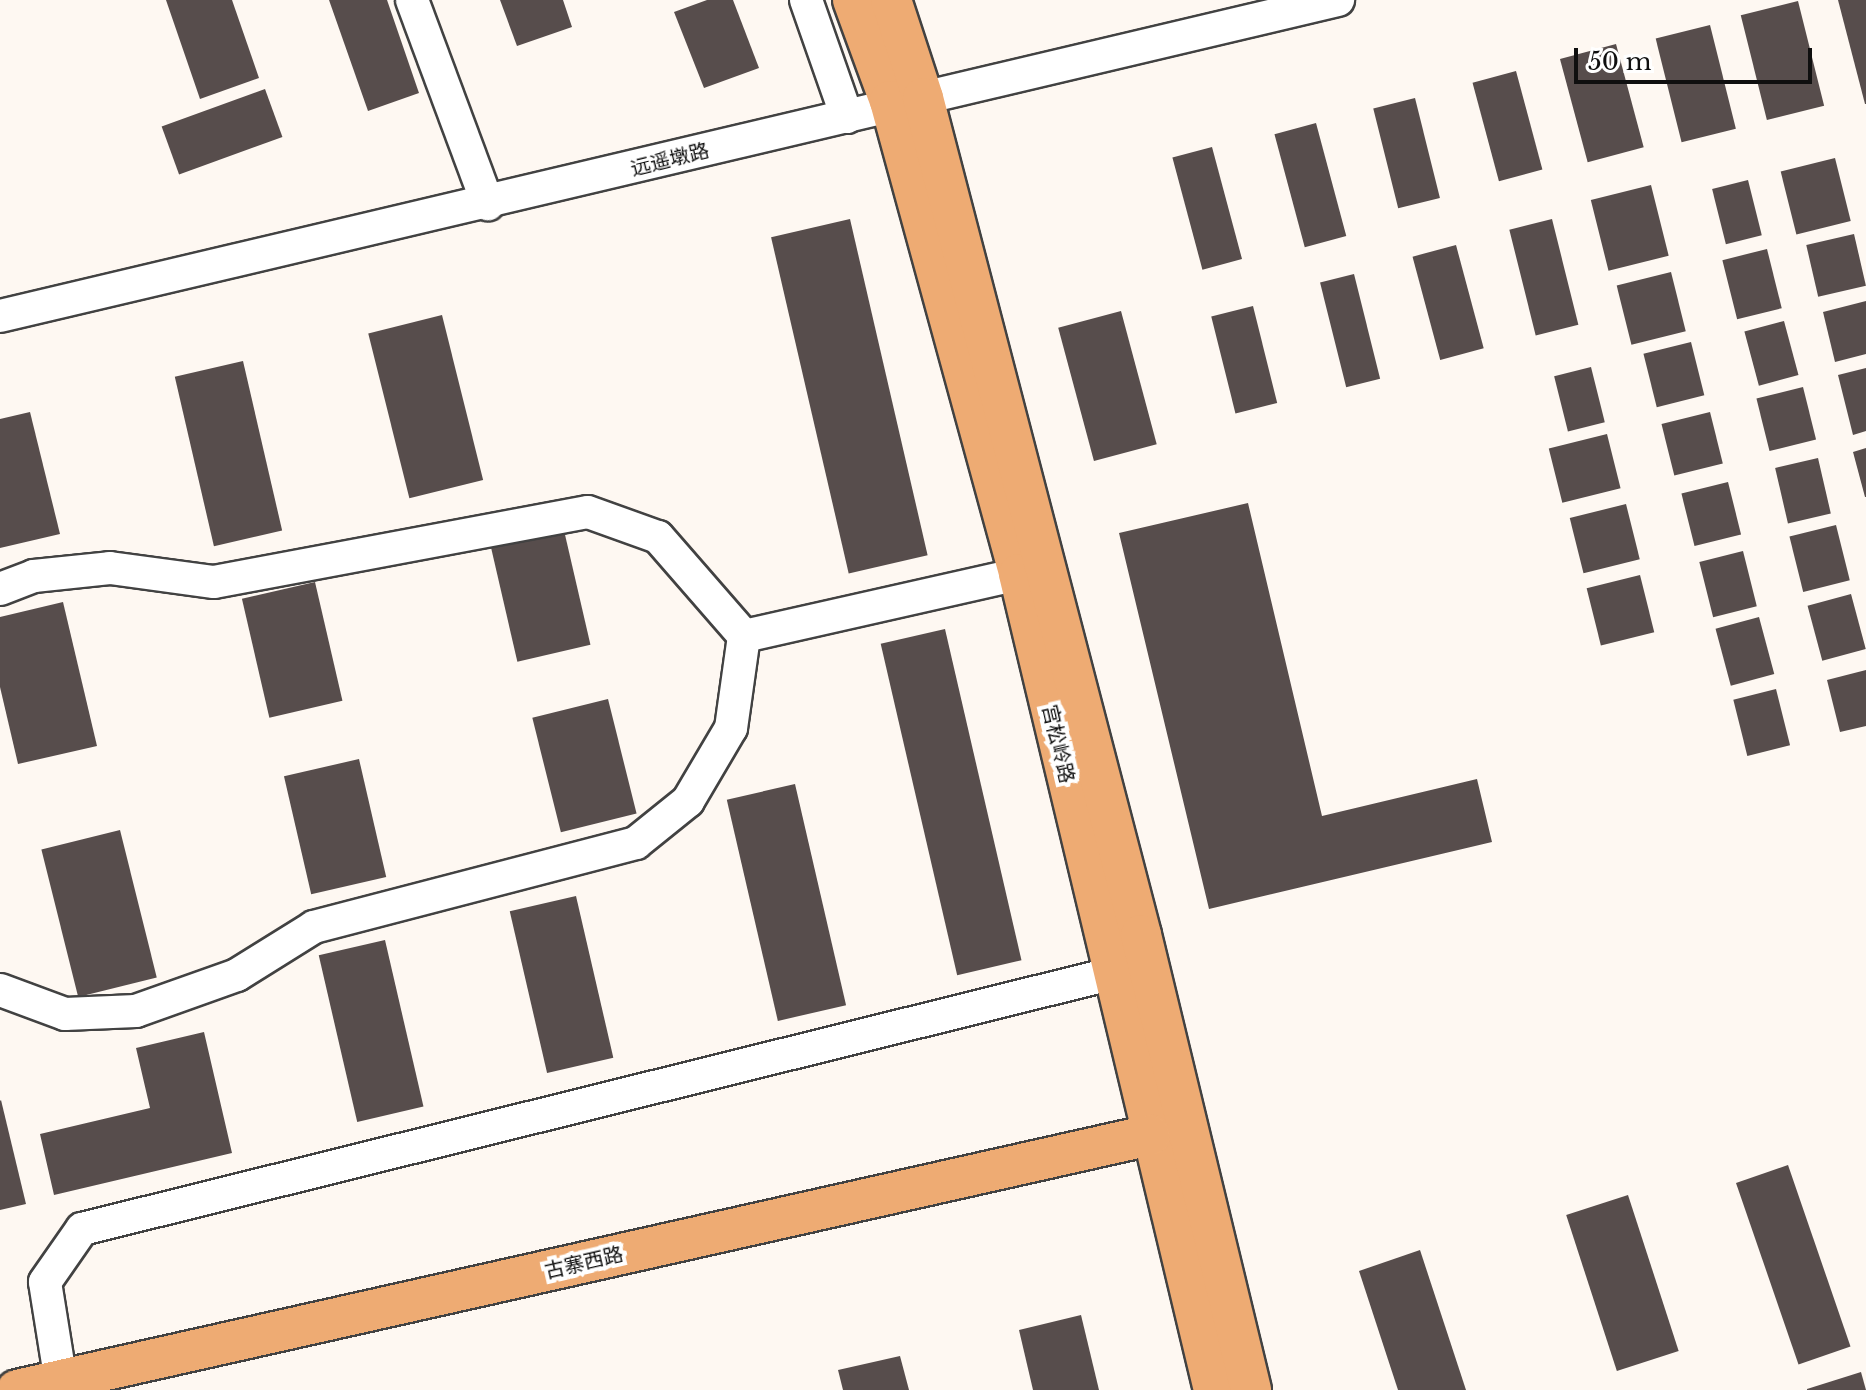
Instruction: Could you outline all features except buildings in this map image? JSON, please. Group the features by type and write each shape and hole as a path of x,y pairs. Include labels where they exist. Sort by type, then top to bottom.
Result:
{"main road":[{"path":"853,0 906,100"},
{"path":"891,0 906,100 1141,935 1251,1390"},
{"name":"宫松岭路","path":"906,100 1110,974 1214,1390"},
{"name":"古寨西路","path":"17,1390 1150,1135"}],"street":[{"path":"412,0 488,204"},
{"path":"806,0 847,117"},
{"name":"远遥墩路","path":"0,316 488,204 906,100 1338,0"},
{"path":"0,589 34,576 110,568 214,582 588,512 658,537 744,636 731,728 688,801 636,843 314,927 237,975 136,1011 65,1014 0,990"},
{"path":"744,636 1019,574"},
{"path":"61,1382 45,1282 82,1229 1110,974"}]}
